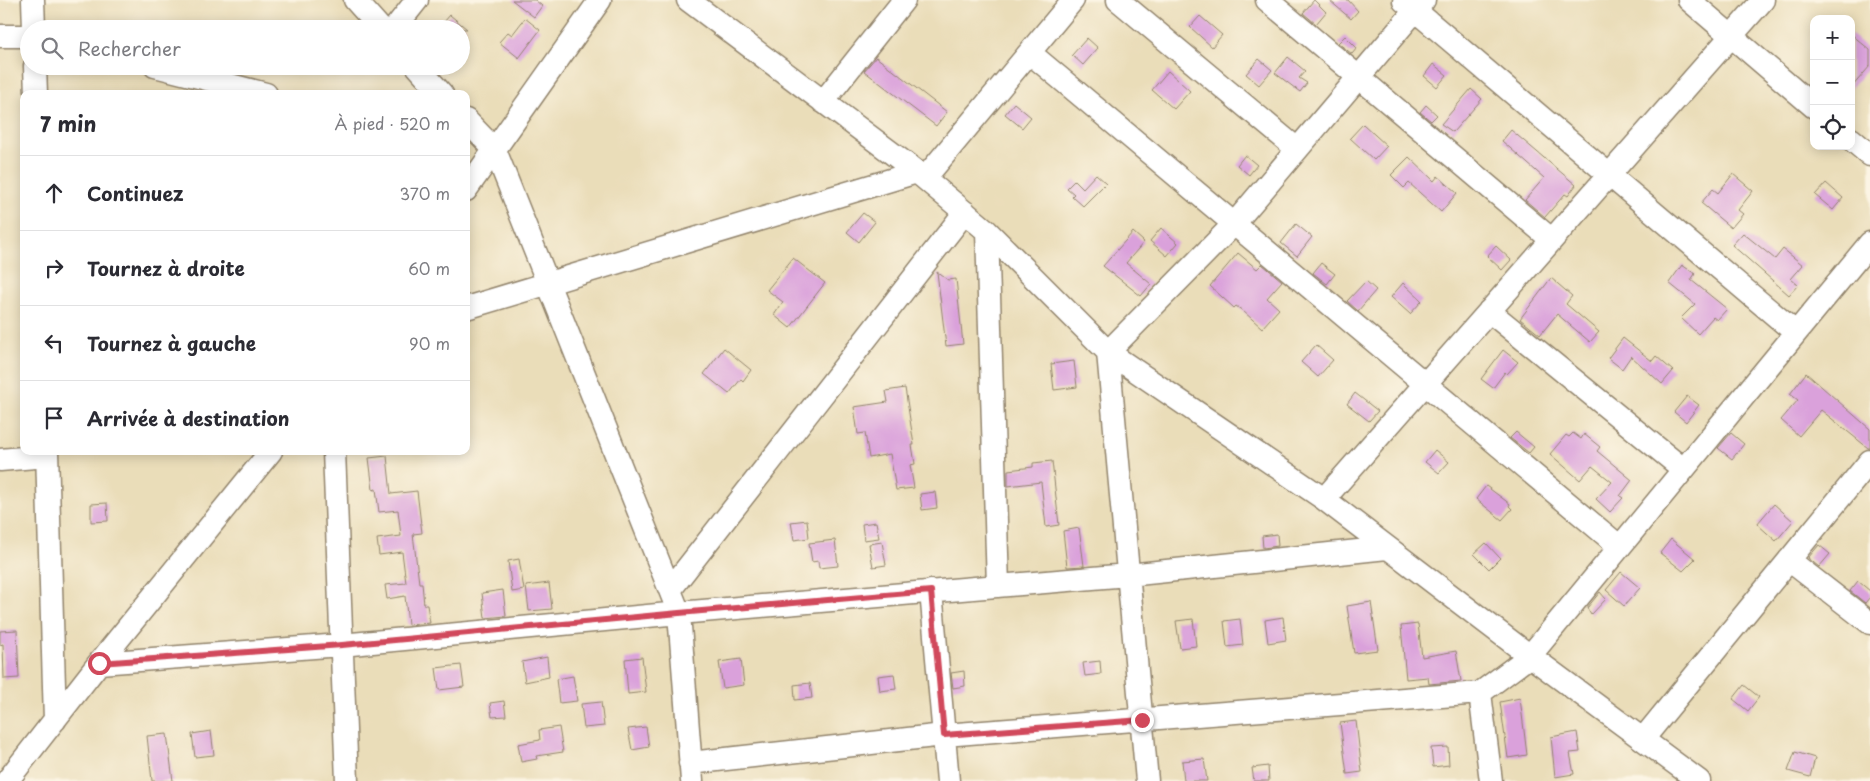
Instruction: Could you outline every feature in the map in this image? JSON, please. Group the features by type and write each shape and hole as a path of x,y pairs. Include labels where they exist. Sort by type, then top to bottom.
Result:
{"street":[{"path":"33,0 34,20"},
{"path":"355,0 374,20"},
{"path":"401,20 417,0"},
{"path":"470,184 600,0"},
{"path":"688,0 921,175 987,231 1108,352 1324,499 1530,656 1699,781"},
{"path":"823,102 904,0"},
{"path":"470,307 921,175 1030,53 1073,0"},
{"path":"1118,0 1297,150"},
{"path":"1267,0 1552,240"},
{"path":"1689,0 1812,105"},
{"path":"1324,499 1763,0"},
{"path":"1147,781 1108,352 1234,224 1358,77 1414,3 1610,175 1796,333"},
{"path":"0,36 20,36"},
{"path":"1030,53 1620,547"},
{"path":"35,75 36,90"},
{"path":"191,75 250,90"},
{"path":"424,75 438,90"},
{"path":"470,124 495,150 679,613 691,772 944,735 1480,693 1530,656 1870,243"},
{"path":"1855,142 1870,155"},
{"path":"470,144 495,150"},
{"path":"670,590 965,212"},
{"path":"987,231 998,586"},
{"path":"1489,311 1683,469"},
{"path":"0,460 39,455"},
{"path":"47,455 55,720"},
{"path":"7,781 99,663 269,455"},
{"path":"334,455 347,781"},
{"path":"1643,739 1870,461"},
{"path":"99,663 342,645 679,613 1128,575 1387,548"},
{"path":"1789,560 1870,623"},
{"path":"931,591 948,781"},
{"path":"1480,693 1491,781"}],"building":[{"path":"512,0 535,0 542,6 534,17"},
{"path":"1314,0 1326,12 1316,24 1303,13"},
{"path":"1329,0 1348,0 1358,11 1351,19"},
{"path":"450,15 456,20 446,20"},
{"path":"1200,16 1222,35 1212,47 1190,27"},
{"path":"525,18 540,30 519,58 499,42 508,32 512,35"},
{"path":"1345,36 1357,48 1352,54 1338,43"},
{"path":"1855,37 1870,50 1870,66 1855,83"},
{"path":"1087,38 1098,48 1083,65 1072,55"},
{"path":"876,57 947,112 936,126 864,71"},
{"path":"1288,57 1305,71 1299,78 1307,83 1300,92 1275,73"},
{"path":"1259,59 1272,70 1259,85 1246,74"},
{"path":"1433,64 1447,75 1437,87 1424,76"},
{"path":"1168,71 1190,91 1174,109 1152,90"},
{"path":"1471,89 1482,99 1453,132 1441,124"},
{"path":"1014,103 1031,117 1022,128 1005,114"},
{"path":"1426,105 1437,115 1431,121 1420,112"},
{"path":"1363,124 1387,146 1374,160 1350,138"},
{"path":"1511,130 1576,185 1568,196 1565,194 1545,217 1525,200 1544,178 1502,141"},
{"path":"1245,155 1257,165 1249,175 1237,165"},
{"path":"1409,157 1434,181 1438,176 1457,193 1441,212 1409,183 1404,188 1391,175"},
{"path":"1096,174 1106,183 1083,206 1072,196 1074,194 1067,188 1075,180 1083,188"},
{"path":"1733,174 1753,191 1738,210 1743,214 1731,228 1701,203 1713,189 1718,193"},
{"path":"1826,183 1843,198 1833,210 1815,195"},
{"path":"863,213 875,222 859,242 847,232"},
{"path":"1296,224 1312,237 1297,256 1281,243"},
{"path":"1161,228 1178,243 1167,256 1150,241"},
{"path":"1133,232 1144,242 1126,263 1151,284 1141,296 1103,266"},
{"path":"1743,233 1775,259 1783,249 1803,265 1791,279 1798,285 1789,295 1732,245"},
{"path":"1496,246 1511,260 1502,270 1487,256"},
{"path":"1238,253 1257,269 1262,264 1282,281 1267,298 1279,309 1262,328 1236,306 1234,308 1210,286"},
{"path":"793,258 825,283 790,328 774,315 783,302 767,290"},
{"path":"1321,263 1335,274 1327,284 1313,273"},
{"path":"1682,265 1695,274 1691,280 1727,309 1717,320 1713,317 1698,334 1681,318 1695,304 1669,283"},
{"path":"937,272 948,280 956,279 963,344 946,346"},
{"path":"1551,278 1572,296 1566,304 1599,332 1590,342 1557,314 1540,335 1520,319"},
{"path":"1366,281 1376,290 1358,311 1347,301"},
{"path":"1403,283 1422,301 1410,314 1391,297"},
{"path":"1623,338 1652,361 1656,356 1673,371 1662,384 1631,356 1622,369 1608,358"},
{"path":"1316,345 1333,360 1318,377 1301,362"},
{"path":"724,348 751,370 743,381 741,379 729,394 704,374"},
{"path":"1503,350 1518,362 1507,374 1505,372 1493,388 1481,379"},
{"path":"1074,361 1077,387 1054,390 1051,364"},
{"path":"1806,373 1870,429 1870,448 1821,410 1799,436 1781,420 1798,400 1790,394"},
{"path":"905,388 914,445 912,445 915,464 910,465 914,488 896,490 890,454 869,458 865,433 858,434 854,407 888,402 886,391"},
{"path":"1355,393 1378,411 1369,421 1347,404"},
{"path":"1687,396 1699,405 1686,422 1674,412"},
{"path":"1516,432 1534,447 1529,453 1510,438"},
{"path":"1573,433 1581,439 1584,434 1600,447 1597,451 1632,480 1620,496 1623,498 1610,512 1596,499 1612,482 1592,466 1580,480 1550,454 1566,435 1569,437"},
{"path":"1731,433 1744,444 1732,459 1718,448"},
{"path":"1435,450 1449,462 1439,473 1425,462"},
{"path":"387,456 391,494 417,491 422,533 413,534 419,583 422,583 424,605 427,605 430,623 408,625 405,596 387,599 385,585 406,583 402,552 379,555 377,539 401,536 398,510 379,512 376,489 373,490 369,458"},
{"path":"1052,461 1059,525 1046,527 1041,482 1008,486 1008,470 1033,467 1033,463"},
{"path":"1486,486 1510,504 1509,506 1512,509 1502,520 1476,499"},
{"path":"935,492 937,508 922,510 920,494"},
{"path":"107,503 108,521 91,522 91,504"},
{"path":"1774,504 1793,521 1776,541 1757,524"},
{"path":"807,520 809,538 794,540 791,522"},
{"path":"876,522 879,538 864,540 862,524"},
{"path":"1079,528 1084,566 1067,567 1063,531"},
{"path":"1277,534 1278,546 1263,548 1262,536"},
{"path":"1671,539 1695,559 1683,571 1660,553"},
{"path":"835,540 838,566 819,568 818,561 812,562 809,543"},
{"path":"882,542 886,565 873,567 869,544"},
{"path":"1486,543 1500,558 1489,569 1474,554"},
{"path":"1819,545 1830,554 1819,567 1808,558"},
{"path":"519,559 524,590 512,592 508,561"},
{"path":"1621,572 1640,588 1624,606 1606,590"},
{"path":"1858,581 1870,591 1870,597 1865,603 1850,591"},
{"path":"549,583 552,609 529,611 526,586"},
{"path":"503,590 506,616 485,618 482,593"},
{"path":"1600,592 1606,599 1591,615 1587,608"},
{"path":"1371,602 1378,650 1354,653 1347,606"},
{"path":"1283,617 1286,640 1268,643 1265,620"},
{"path":"1193,619 1196,646 1180,648 1176,621"},
{"path":"1240,619 1243,645 1227,647 1224,621"},
{"path":"1418,624 1422,657 1456,651 1461,681 1429,684 1428,677 1406,679 1401,626"},
{"path":"17,630 19,678 4,679 3,644 0,645 0,631"},
{"path":"547,657 549,677 525,682 522,662"},
{"path":"642,657 646,692 628,694 625,659"},
{"path":"741,659 744,685 723,688 719,662"},
{"path":"1100,661 1101,674 1085,676 1083,663"},
{"path":"461,665 464,687 439,690 436,668"},
{"path":"964,671 965,686 953,688 951,673"},
{"path":"894,674 896,689 880,691 878,676"},
{"path":"573,676 577,701 559,703 556,679"},
{"path":"810,683 812,698 795,700 794,685"},
{"path":"1744,685 1759,697 1748,711 1733,699"},
{"path":"1520,698 1527,755 1508,758 1500,702"},
{"path":"504,701 506,716 492,717 490,703"},
{"path":"601,702 604,726 584,728 581,704"},
{"path":"1356,721 1362,772 1347,774 1340,723"},
{"path":"559,727 563,752 536,756 537,759 521,762 518,744 540,740 539,730"},
{"path":"646,727 649,747 632,750 628,729"},
{"path":"211,731 214,755 195,757 192,734"},
{"path":"1577,732 1580,752 1570,753 1574,774 1555,777 1551,737"},
{"path":"167,734 173,781 152,781 147,736"},
{"path":"1448,747 1449,765 1433,767 1431,748"},
{"path":"1795,752 1815,758 1810,777 1788,771"},
{"path":"1204,759 1207,781 1184,781 1182,761"},
{"path":"1268,766 1269,781 1254,781 1252,768"}],"route":[{"path":"99,663 342,645 931,591 944,735 1142,720"}]}
